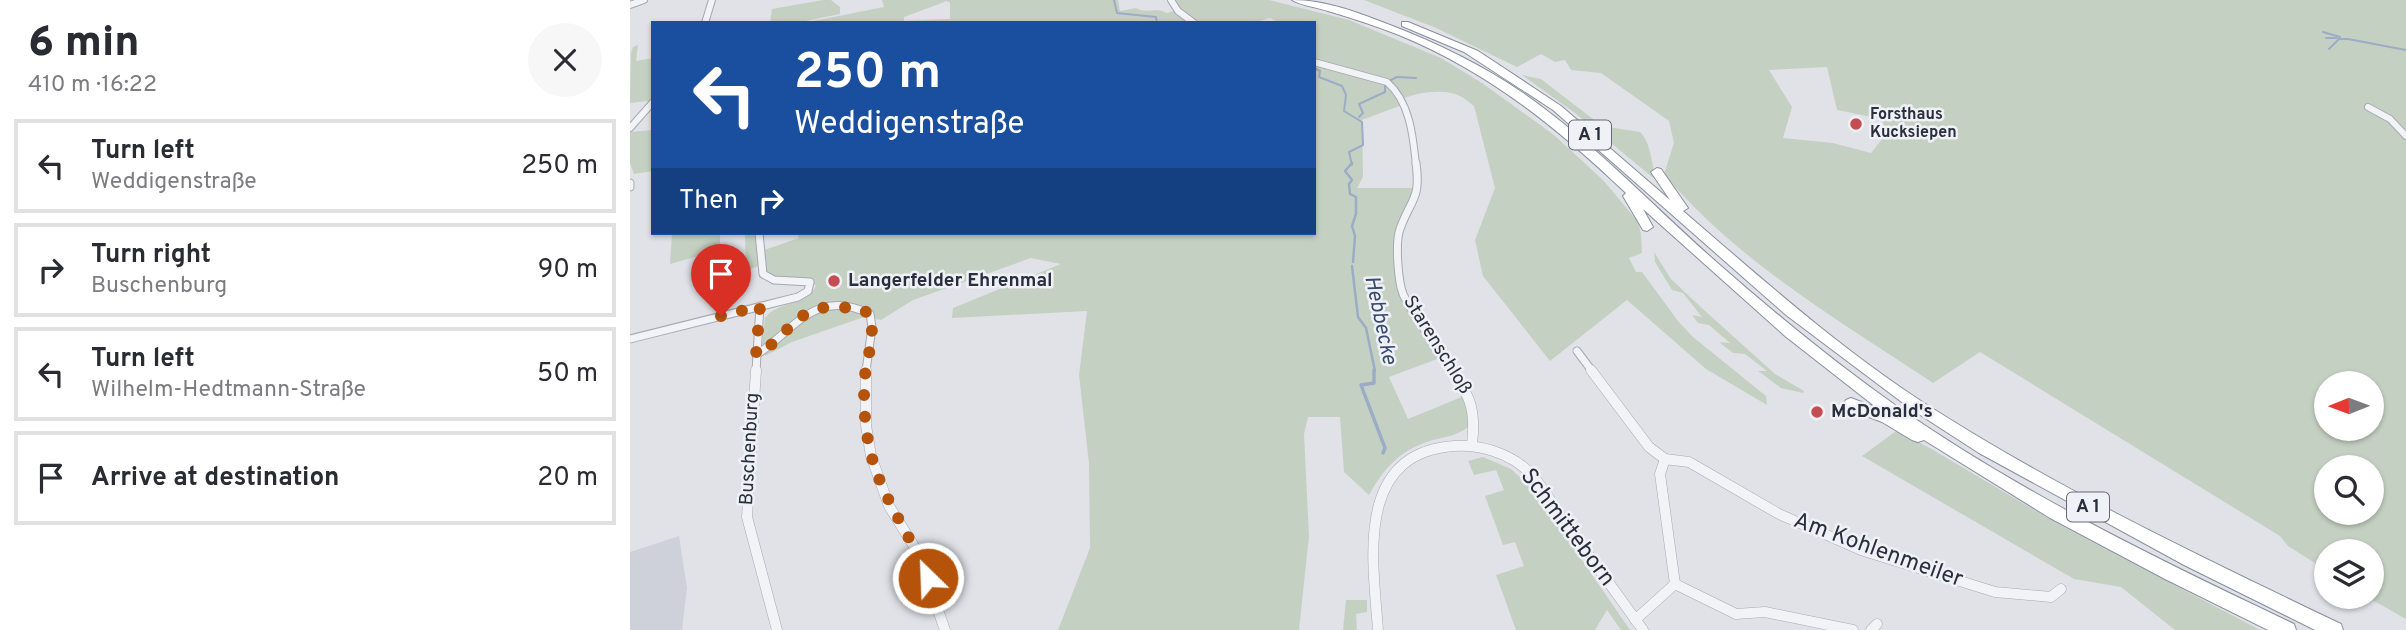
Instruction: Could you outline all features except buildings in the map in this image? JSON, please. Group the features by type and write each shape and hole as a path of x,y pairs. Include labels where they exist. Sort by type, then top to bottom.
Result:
{"highway":[{"name":"A 1","path":"1297,0 1369,20 1449,53 1523,99 1621,182 1788,332 1842,374 1979,466 2087,529 2287,630"},
{"name":"A 1","path":"1331,0 1391,18 1467,50 1557,108 1791,312 1854,361 1985,450 2190,560 2334,630"},
{"path":"1467,50 1511,67"},
{"path":"1657,172 1701,235"},
{"path":"1621,182 1647,227"},
{"path":"1851,404 1887,418 1979,466"}],"street":[{"path":"630,5 644,0"},
{"path":"706,21 712,0"},
{"path":"1171,0 1192,21"},
{"name":"Starenschloß","path":"1316,63 1387,82 1394,86 1403,99 1419,185 1418,197 1400,229 1397,242 1403,293 1469,396 1475,419 1472,445"},
{"path":"630,128 651,104"},
{"path":"2368,107 2390,119 2406,136"},
{"path":"630,339 797,297 808,291 810,282 774,280 763,274 760,235"},
{"name":"Buschenburg","path":"760,306 747,517 777,630"},
{"path":"756,355 772,347 799,317 814,309 852,308 870,314 873,327 864,383 871,456 889,506 917,551 945,630"},
{"name":"Am Kohlenmeiler","path":"1577,351 1648,447 1665,459 1689,462 1779,514 1861,550 1995,592 2051,597 2061,589"},
{"name":"Schmitteborn","path":"1378,630 1372,528 1378,498 1390,479 1415,457 1435,449 1472,445 1501,453 1528,471 1643,630"},
{"path":"1665,459 1660,474 1675,584"},
{"path":"1634,620 1675,584"},
{"path":"1675,584 1736,614 1765,612 1853,630"}],"shaded area":[{"path":"679,536 687,588 682,630 630,630 630,552"}],"green space":[{"path":"831,0 840,7 840,14 806,21 770,21 772,9"},
{"path":"882,0 1118,0 1120,11 1136,8 1166,13 1178,10 1172,0 1269,0 1349,20 1441,58 1482,83 1554,135 1604,181 1638,222 1642,253 1629,258 1636,272 1642,272 1693,337 1766,396 1767,405 1706,369 1627,300 1550,361 1483,276 1475,240 1495,188 1474,106 1460,96 1449,93 1427,92 1412,95 1400,100 1402,105 1362,120 1363,177 1357,188 1416,188 1397,230 1394,244 1396,276 1407,305 1440,358 1389,377 1408,419 1464,396 1470,420 1468,427 1457,434 1414,447 1396,459 1369,495 1344,472 1340,417 1308,417 1304,434 1309,536 1299,630 1058,630 1090,548 1089,464 1079,375 1087,311 952,318 953,308 1061,264 1031,258 913,300 881,320 864,317 792,342 765,356 762,347 765,318 777,309 805,297 816,286 808,278 776,278 767,273 766,264 746,270 745,235 757,235 758,252 799,238 798,235 1316,235 1316,21 1276,21 1270,18 1260,21 904,21 813,21 884,7","holes":["947,1 950,3 950,19 904,21 904,17"]},
{"path":"1364,0 2406,0 2406,619 2384,607 2384,539 2314,539 2314,562 2288,546 2280,536 1980,352 1933,383 1791,288 1724,235 1693,205 1664,174 1674,143 1669,121 1601,73 1571,70 1565,60 1555,62 1541,54 1517,67 1436,28","holes":["1827,67 1837,110 1882,119 1886,134 1871,153 1833,143 1783,138 1792,107 1769,70"]},
{"path":"638,45 636,61 651,58 651,100 646,104 648,101 630,103 633,47"},
{"path":"1522,75 1541,79 1602,126 1640,132 1647,143 1658,182 1575,113"},
{"path":"651,130 651,171 634,174 630,163 630,132"},
{"path":"672,235 720,235 720,250 670,264"},
{"path":"1654,252 1671,279 1775,374 1804,391 1803,393 1781,388 1758,371 1767,371 1745,354 1733,353 1719,342 1730,343 1709,325 1698,323 1692,315 1702,317 1683,293 1672,290 1655,262"},
{"path":"1896,431 2058,524 2260,630 2175,630 2121,587 2074,579 1862,456"},
{"path":"1483,457 1511,469 1533,489 1630,630 1621,630 1607,610 1595,630 1516,630 1496,575 1524,566 1515,542 1503,545 1485,496 1504,490 1496,470 1474,475 1468,461"},
{"path":"1346,600 1367,600 1367,612 1356,614 1357,630 1343,630"}],"waterway":[{"name":"Hebbecke","path":"1114,0 1117,13 1156,17 1157,21"},
{"path":"2323,32 2340,37"},
{"path":"2326,38 2337,38"},
{"path":"2329,49 2339,39 2348,39 2406,50"},
{"name":"Hebbecke","path":"1316,69 1320,71 1319,77 1342,86 1346,95 1344,111 1362,122 1363,145 1349,152 1352,163"},
{"path":"1391,80 1397,77 1416,78"},
{"path":"1359,117 1363,113 1359,104 1385,92 1385,85"},
{"name":"Hebbecke","path":"1352,163 1345,171 1352,180 1349,184 1350,194 1356,197 1356,214 1352,226 1355,236 1353,262"},
{"name":"Hebbecke","path":"1352,266 1358,317 1366,328 1375,371"},
{"name":"Hebbecke","path":"1374,370 1374,383 1361,385 1385,448 1383,453"}],"place":[{"name":"Forsthaus Kucksiepen","path":"1856,124"},
{"name":"Langerfelder Ehrenmal","path":"834,281"},
{"name":"McDonald's","path":"1817,412"}],"route":[{"path":"721,316 760,306 756,355 772,347 793,322 814,309 852,308 862,309 870,314 873,327 864,383 871,456 889,506 917,551 928,578"}]}
